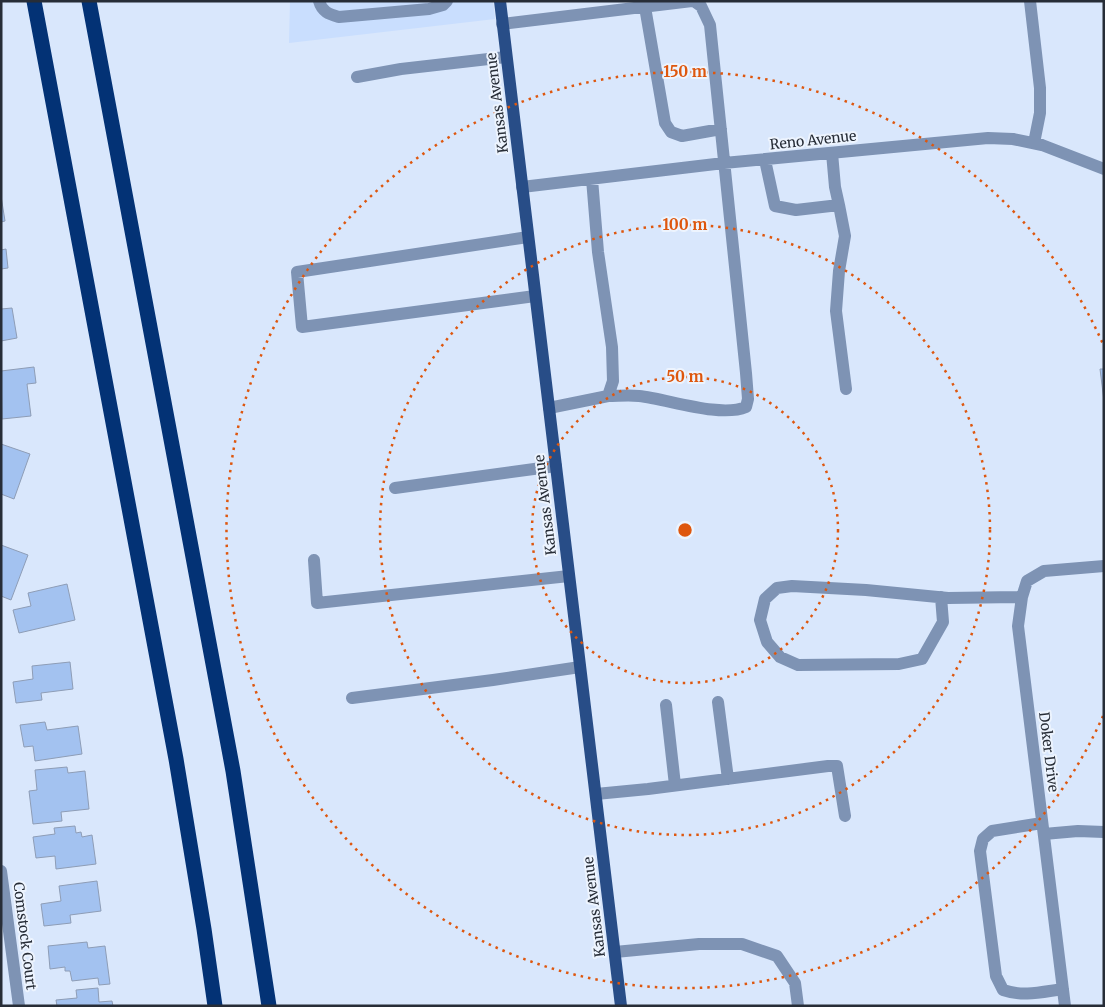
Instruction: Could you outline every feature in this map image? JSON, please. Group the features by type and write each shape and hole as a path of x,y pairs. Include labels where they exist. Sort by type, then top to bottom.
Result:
{"highway":[{"path":"34,1 176,759 215,1006"},
{"path":"89,1 233,771 269,1006"}],"main road":[{"name":"Kansas Avenue","path":"500,1 621,1006"}],"street":[{"path":"319,1 319,4 326,13 339,17 429,9 443,5 447,1"},
{"path":"502,24 693,1 701,6 710,25 746,373 748,400 746,406 739,410 722,411 638,396 608,396 549,408"},
{"path":"1030,1 1040,88 1040,113 1034,143"},
{"path":"645,7 665,123 671,132 682,136 721,129"},
{"path":"357,77 401,69 506,57"},
{"name":"Reno Avenue","path":"522,187 724,163 988,138 1013,138 1042,145 1104,169"},
{"path":"832,153 835,188 845,236 839,271 836,311 846,389"},
{"path":"765,160 776,206 796,210 839,205"},
{"path":"592,179 598,252 612,347 613,381 608,396"},
{"path":"528,237 297,272 302,328 535,296"},
{"path":"395,488 556,466"},
{"path":"314,560 318,603 569,576"},
{"name":"Doker Drive","path":"1065,1006 1018,626 1022,597 1027,581 1044,571 1104,566"},
{"path":"940,598 943,622 922,659 899,664 798,665 780,656 767,642 760,620 765,599 777,588 792,586 866,590 940,598 1022,597"},
{"path":"352,698 580,667"},
{"path":"718,702 728,778"},
{"path":"666,705 675,785"},
{"path":"596,794 837,766 845,816"},
{"path":"1063,989 1026,994 1014,1000 1003,990 996,976 980,851 982,840 992,832 1043,828 1078,832 1104,832"},
{"name":"Comstock Court","path":"1,871 19,1006"},
{"path":"615,952 699,944 742,944 777,956 795,983 798,1006"}],"shaded area":[{"path":"290,1 493,1 495,19 289,43"}],"building":[{"path":"1,196 5,221 1,222"},
{"path":"6,249 8,268 1,269 1,250"},
{"path":"12,308 17,338 1,341 1,309"},
{"path":"34,367 36,383 27,384 31,416 2,419 1,371"},
{"path":"1100,369 1104,369 1104,401"},
{"path":"1,444 30,454 14,499 1,494"},
{"path":"1,545 28,555 11,600 1,596"},
{"path":"67,584 75,620 19,633 13,610 31,606 28,593"},
{"path":"70,662 73,689 41,693 42,700 16,703 13,682 33,679 32,666"},
{"path":"45,722 47,730 78,726 82,754 35,761 33,746 24,747 20,725"},
{"path":"67,767 68,773 85,771 89,809 61,812 62,821 33,824 29,791 37,790 35,770"},
{"path":"75,826 76,833 81,832 82,837 92,835 96,864 56,869 55,856 36,858 33,837 55,834 54,828"},
{"path":"97,881 101,911 70,915 71,923 44,926 41,904 61,901 59,886"},
{"path":"87,942 88,948 105,946 110,984 99,985 98,978 72,981 70,971 65,971 65,967 50,969 48,946"},
{"path":"98,988 99,1002 112,1001 113,1006 57,1006 56,1000 77,998 76,990"}]}
